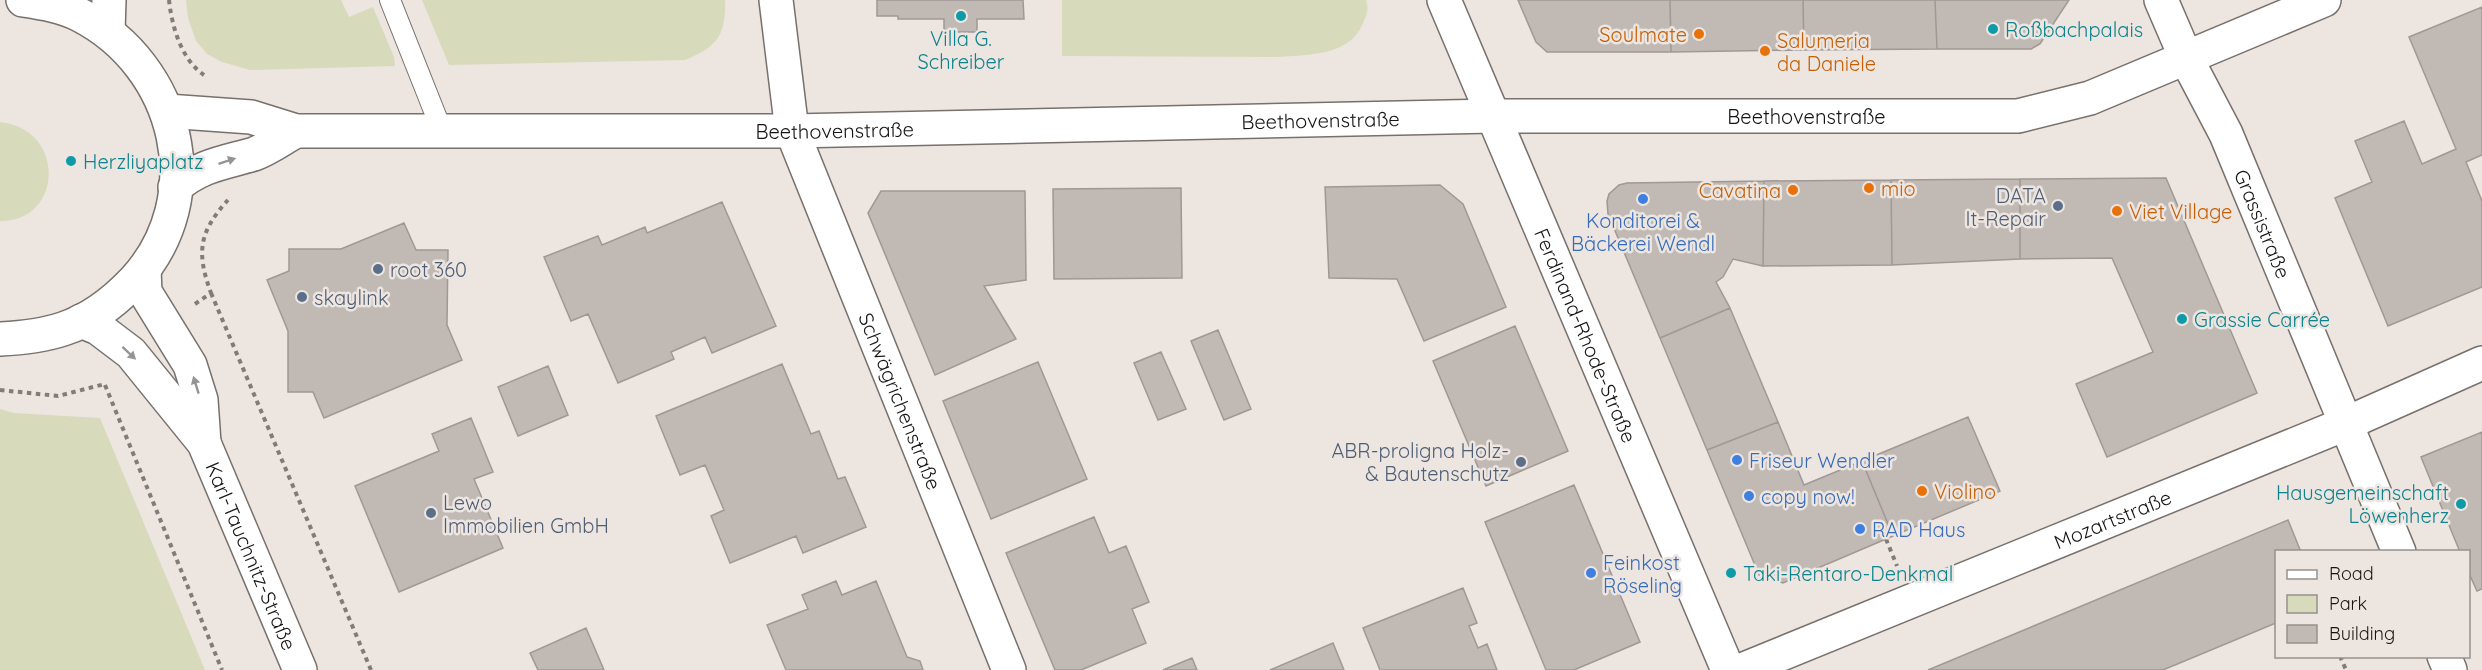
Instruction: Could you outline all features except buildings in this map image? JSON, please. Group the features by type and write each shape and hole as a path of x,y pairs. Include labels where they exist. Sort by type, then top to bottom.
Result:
{"street":[{"name":"Schwägrichenstraße","path":"776,0 792,131 1009,670"},
{"name":"Ferdinand-Rhode-Straße","path":"1444,0 1728,670"},
{"name":"Grassistraße","path":"2162,0 2186,58 2226,134 2398,550"},
{"name":"Beethovenstraße","path":"167,111 251,117 296,131 792,131 1493,116 2018,116 2090,98 2324,0"},
{"path":"0,339 32,337 65,329 95,315 121,294 144,270 161,241 172,209 177,176 175,143 167,111 146,71 108,16 79,14 40,1"},
{"name":"Beethovenstraße","path":"175,187 192,173 256,153 296,131"},
{"name":"Karl-Tauchnitz-Straße","path":"144,270 145,292 190,365 201,400 204,443"},
{"name":"Karl-Tauchnitz-Straße","path":"81,321 98,328 131,353 204,443 300,670"},
{"name":"Mozartstraße","path":"1742,670 2345,424 2482,363"}],"lane":[{"path":"390,0 442,131"}],"path":[{"path":"169,0 172,24 180,44 198,71 212,81"},
{"path":"230,198 211,220 203,243 203,272 371,670"},
{"path":"192,305 211,293"},
{"path":"0,390 58,396 105,385 222,670"}],"green space":[{"path":"186,0 341,0 349,17 373,7 394,57 395,66 250,70 222,62 207,54 196,41 188,18"},
{"path":"422,0 725,0 725,12 721,31 712,45 685,60 449,65"},
{"path":"1062,0 1366,0 1367,9 1357,34 1349,42 1327,52 1276,57 1062,56"},
{"path":"0,122 22,128 37,141 46,157 49,174 45,192 36,207 21,217 0,221"},
{"path":"0,409 14,413 100,418 205,670 0,670"}],"place":[{"name":"Villa G. Schreiber","path":"961,16"},
{"name":"Roßbachpalais","path":"1993,29"},
{"name":"Soulmate","path":"1699,34"},
{"name":"Salumeria da Daniele","path":"1765,51"},
{"name":"Herzliyaplatz","path":"71,161"},
{"name":"mio","path":"1869,188"},
{"name":"Cavatina","path":"1793,190"},
{"name":"Konditorei & Bäckerei Wendl","path":"1643,199"},
{"name":"DATA It-Repair","path":"2058,206"},
{"name":"Viet Village","path":"2117,211"},
{"name":"root 360","path":"378,269"},
{"name":"skaylink","path":"302,297"},
{"name":"Grassie Carrée","path":"2182,319"},
{"name":"Friseur Wendler","path":"1737,460"},
{"name":"ABR-proligna Holz- & Bautenschutz","path":"1521,462"},
{"name":"Violino","path":"1922,491"},
{"name":"copy now!","path":"1749,496"},
{"name":"Hausgemeinschaft Löwenherz","path":"2461,504"},
{"name":"Lewo Immobilien GmbH","path":"431,513"},
{"name":"RAD Haus","path":"1860,529"},
{"name":"Feinkost Röseling","path":"1591,573"},
{"name":"Taki-Rentaro-Denkmal","path":"1731,573"}]}
